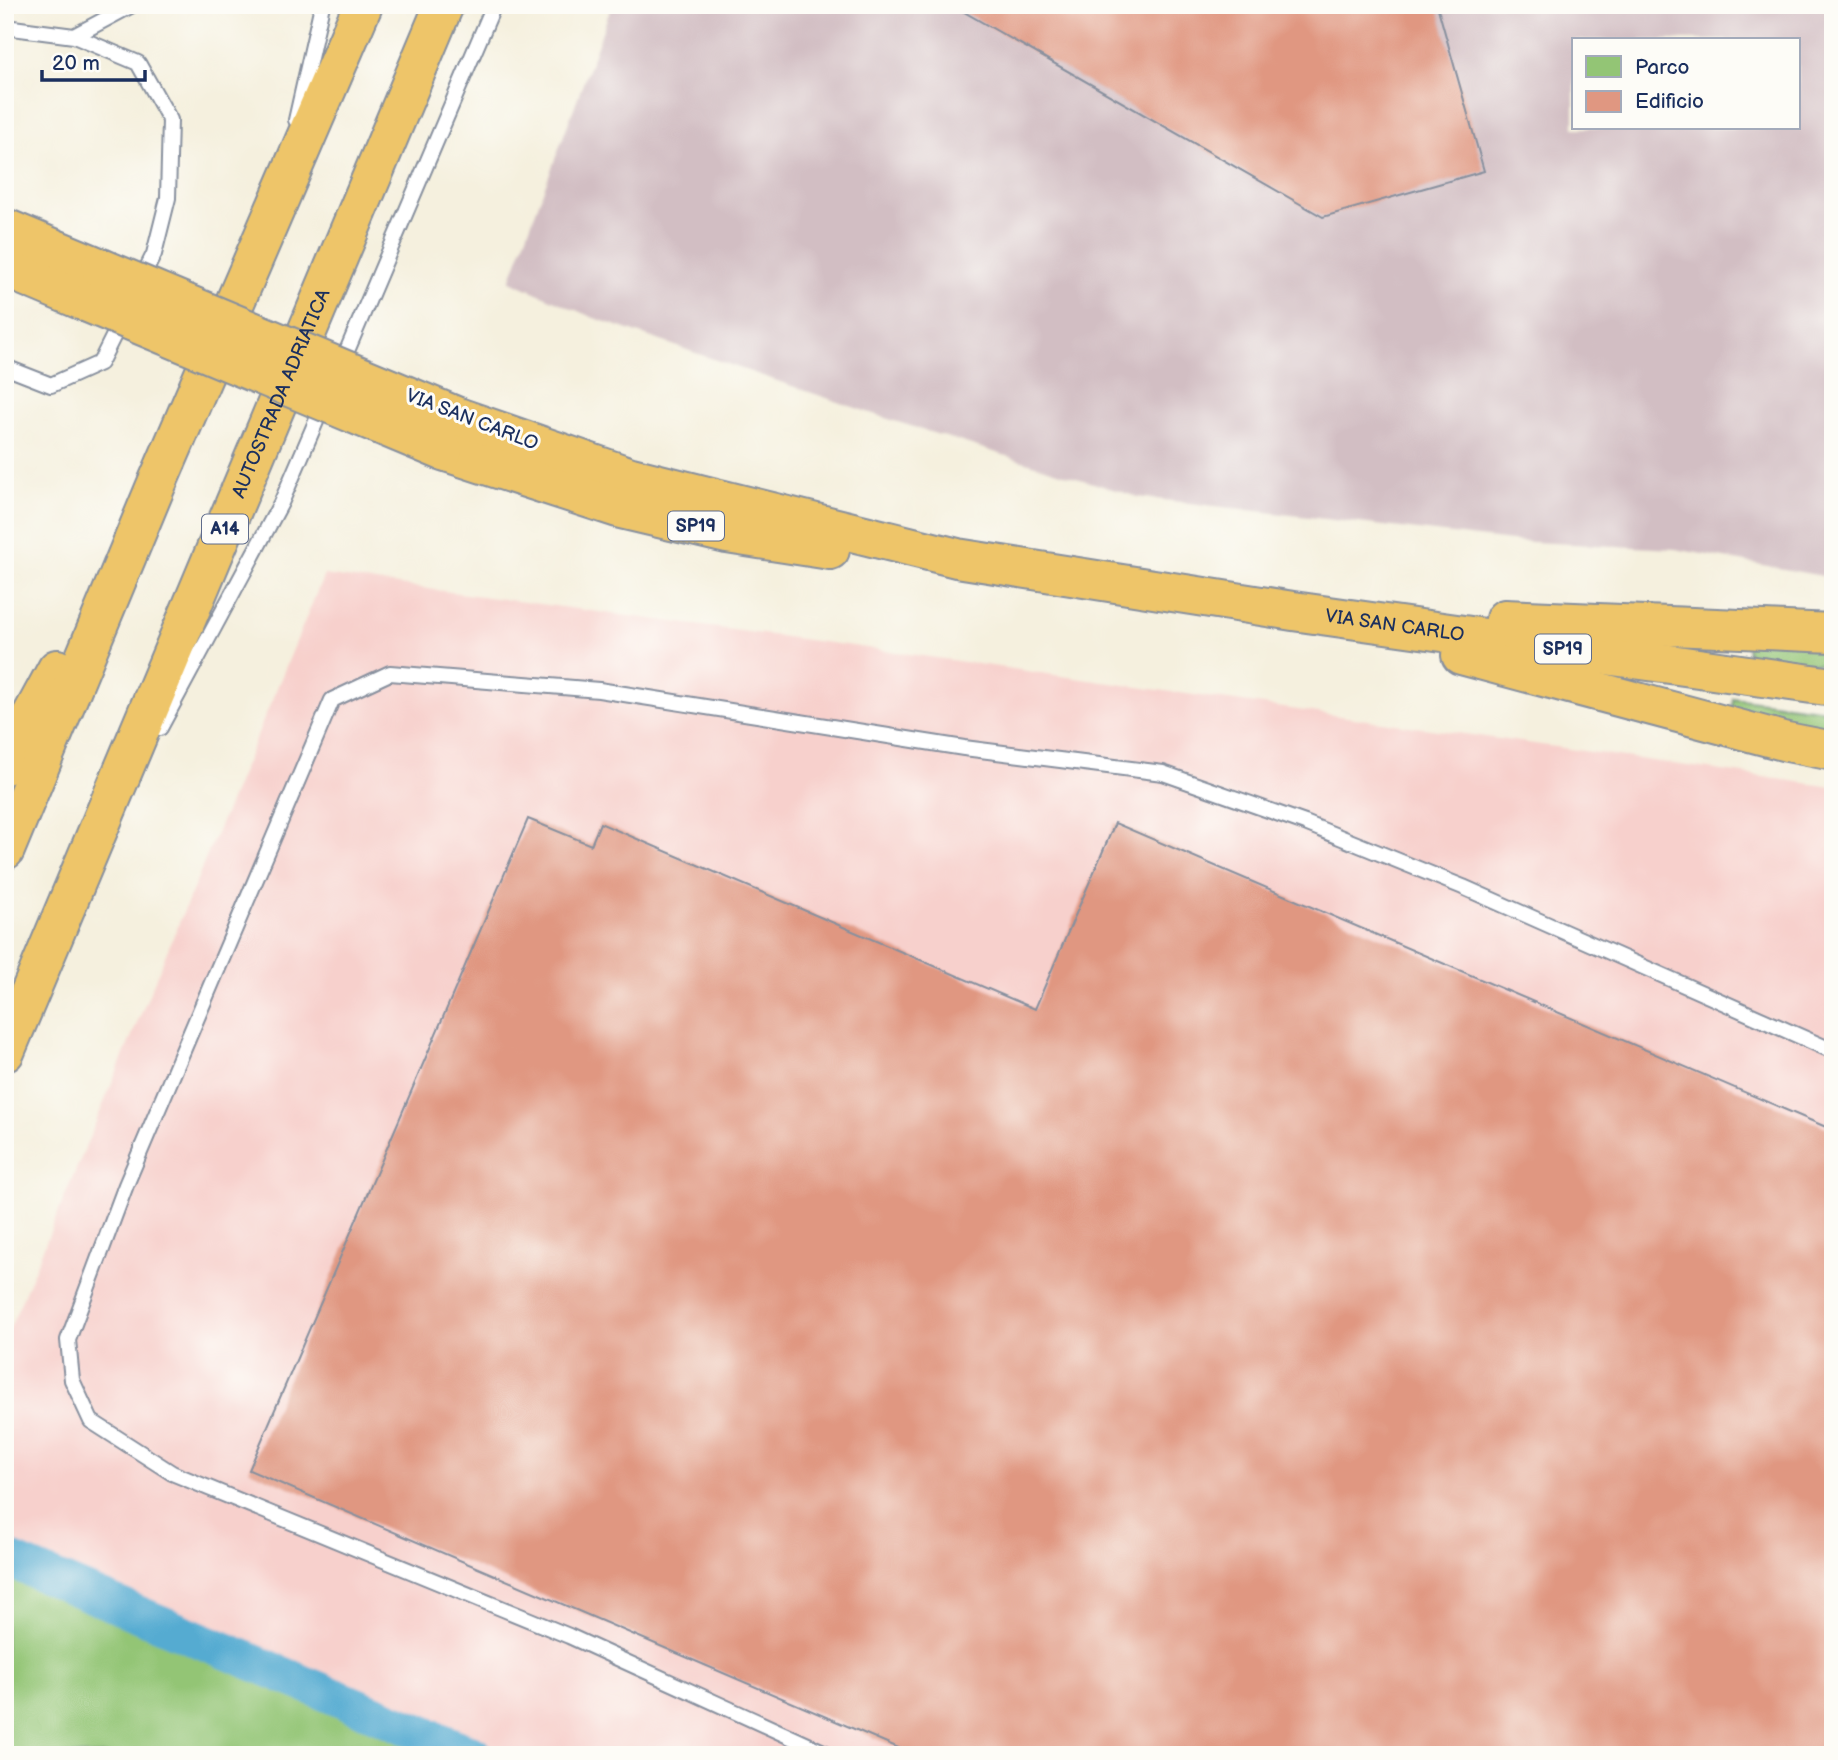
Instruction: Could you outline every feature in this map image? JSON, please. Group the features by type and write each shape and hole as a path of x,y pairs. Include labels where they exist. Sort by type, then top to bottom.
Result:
{"highway":[{"path":"5,850 155,488 363,5"},
{"name":"AUTOSTRADA ADRIATICA","path":"5,1052 444,5"},
{"name":"VIA SAN CARLO","path":"5,228 94,286 443,451 621,509 727,534 883,558 957,558"},
{"name":"VIA SAN CARLO","path":"5,268 94,286 631,477 957,558 1293,611 1833,687"},
{"path":"5,765 155,488"},
{"path":"1293,611 1833,634"},
{"path":"1293,611 1787,742 1833,751"}],"lane":[{"path":"74,36 131,5"},
{"path":"274,216 322,5"},
{"path":"84,868 281,503 494,5"},
{"path":"5,27 74,36 138,63 170,120 169,198 154,254 100,363 51,385 5,367"},
{"path":"830,1755 569,1636 172,1473 91,1420 72,1380 68,1340 126,1185 332,700 390,673 599,690 964,748 1163,773 1305,823 1463,887 1833,1051"}],"shaded area":[{"path":"612,5 1833,5 1833,578 1675,549 1511,541 1138,497 885,418 594,318 510,281"},
{"path":"324,575 867,648 1833,787 1833,1755 496,1755 384,1699 5,1548 5,1340"}],"green space":[{"path":"1746,636 1833,644 1833,666 1748,656"},
{"path":"1733,698 1833,711 1833,733 1732,713"},
{"path":"5,1548 384,1699 496,1755 5,1755"}],"building":[{"path":"952,5 1437,5 1484,171 1323,217"},
{"path":"528,819 591,845 600,823 1035,1009 1115,823 1833,1130 1833,1755 915,1755 249,1470"}],"waterway":[{"path":"5,1558 474,1755"}]}
